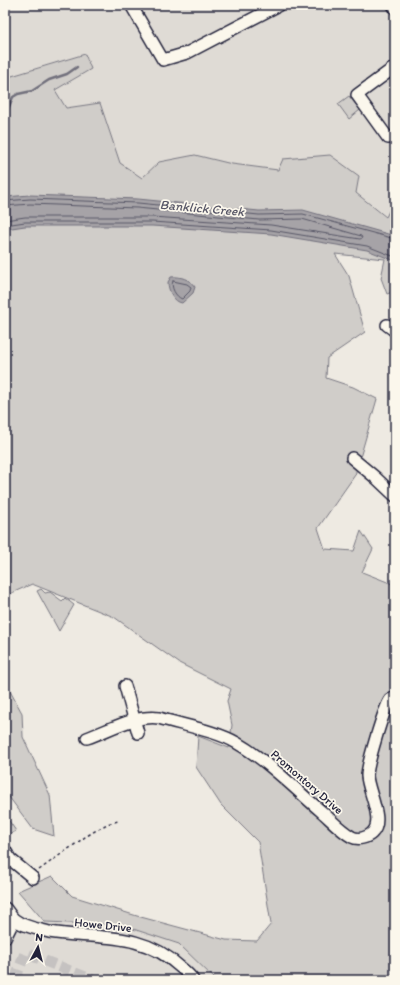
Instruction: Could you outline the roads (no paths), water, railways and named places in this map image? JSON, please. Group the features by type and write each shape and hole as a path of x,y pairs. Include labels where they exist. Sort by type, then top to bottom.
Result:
{"street":[{"path":"131,5 163,60 187,52 279,5"},
{"path":"395,67 357,95 388,138 395,137"},
{"path":"352,458 395,496"},
{"path":"125,686 138,733"},
{"name":"Promontory Drive","path":"87,738 134,720 149,717 159,718 225,737 256,755 337,826 353,837 360,838 372,834 377,827 378,818 369,787 367,774 368,763 385,711 390,701 395,697"},
{"path":"7,857 33,878"},
{"name":"Howe Drive","path":"5,908 14,920 33,929 66,934 114,937 153,948 172,959 193,980"},
{"path":"5,938 14,920"}],"water":[{"name":"Banklick Creek","path":"30,195 138,199 259,211 303,210 395,236 395,261 367,250 271,234 152,226 25,226 5,229 5,197"},
{"path":"171,277 184,279 193,284 195,287 193,293 182,303 176,301 170,292 168,282"}],"waterway":[{"path":"5,110 8,109 13,97 18,94 32,91 49,80 67,74 77,67"}],"tunnel":[{"path":"15,980 25,953 93,980"}]}
